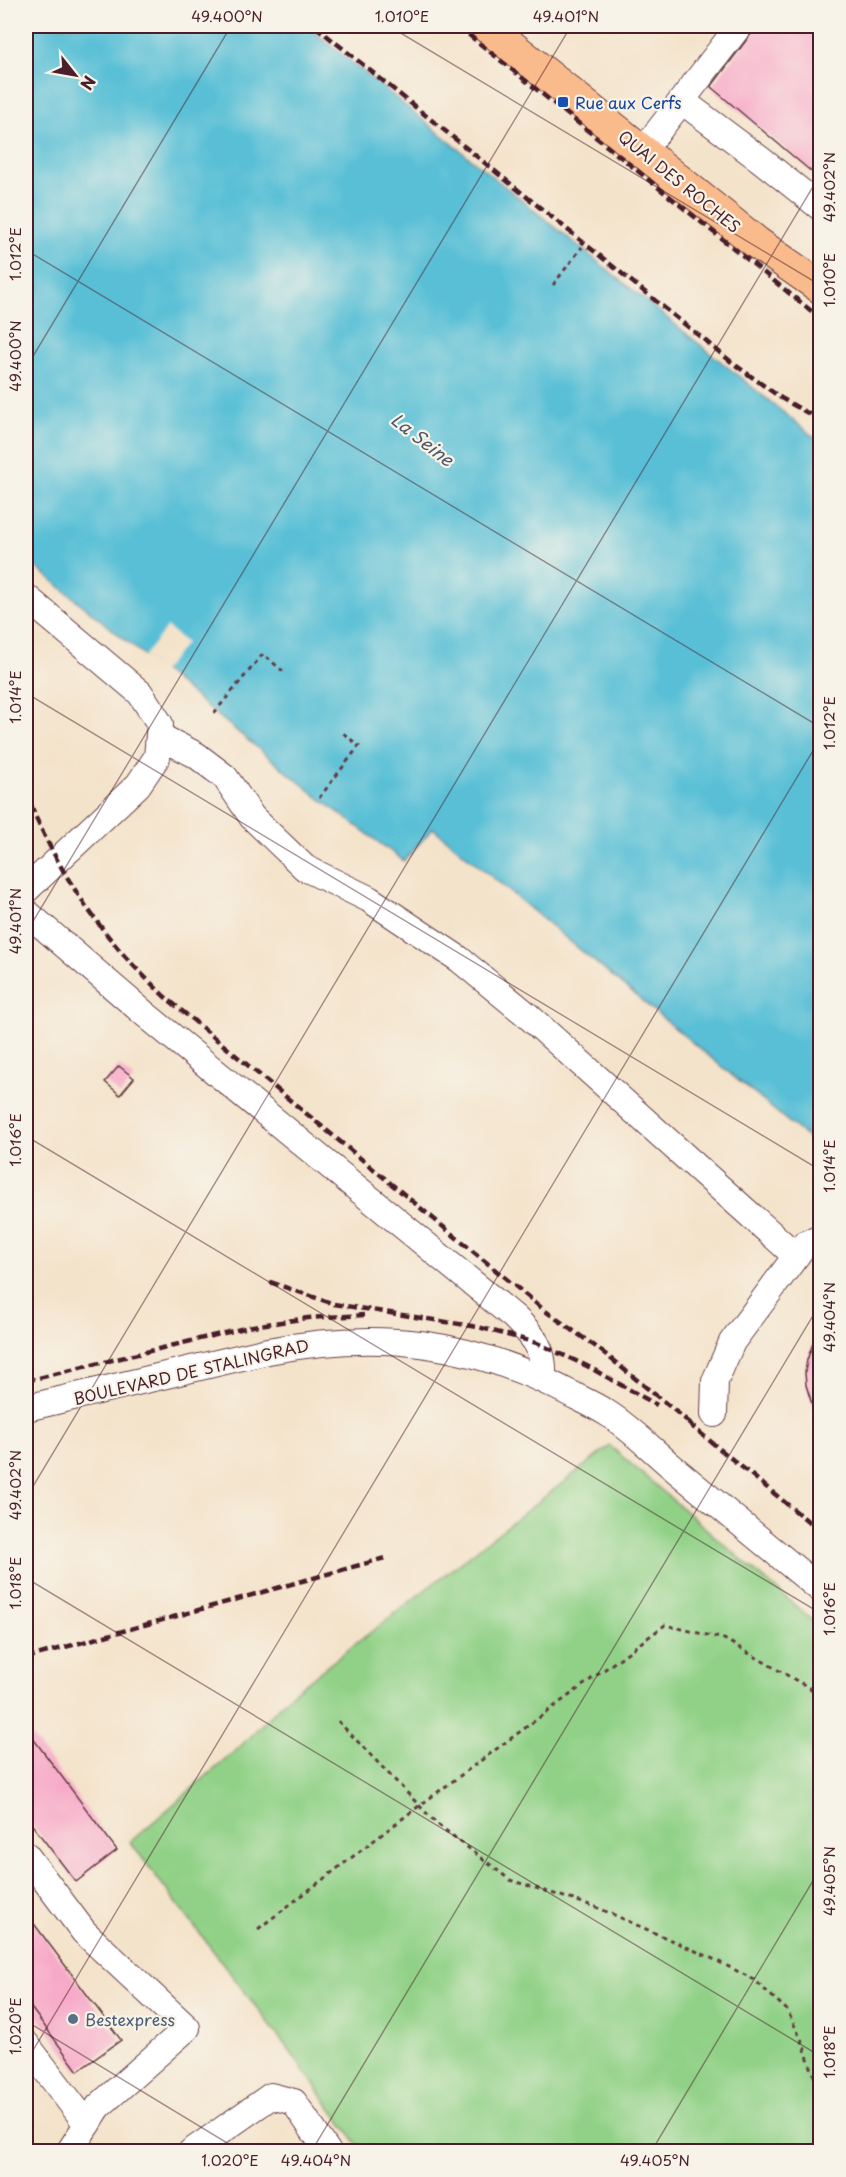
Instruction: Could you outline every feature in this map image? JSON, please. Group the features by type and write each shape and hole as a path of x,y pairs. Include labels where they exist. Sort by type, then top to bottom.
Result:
{"main road":[{"name":"QUAI DES ROCHES","path":"486,26 757,243 820,287"}],"street":[{"path":"643,151 682,101 731,28"},
{"path":"682,101 820,207"},
{"path":"26,597 140,693 160,724 157,757 138,785 26,890"},
{"path":"159,736 196,755 225,777 252,817 305,868 369,899 459,959 526,1014 796,1256"},
{"path":"26,912 146,1015 514,1317 537,1343 542,1354 543,1379"},
{"path":"714,1414 715,1381 732,1342 805,1244 820,1237"},
{"name":"BOULEVARD DE STALINGRAD","path":"26,1408 268,1351 335,1340 373,1340 447,1348 506,1364 543,1379 607,1413 820,1589"},
{"path":"26,1856 84,1932 187,2028 99,2106 69,2151"},
{"path":"26,2044 87,2124"},
{"path":"191,2151 271,2096 294,2102 328,2151"}],"path":[{"path":"553,285 582,247"},
{"path":"214,713 263,654 284,672"},
{"path":"319,798 359,746 343,733"},
{"path":"258,1929 419,1806 665,1625 724,1639 820,1694"},
{"path":"338,1721 436,1823 510,1880 596,1907 753,1979 788,2010 802,2041 820,2093"}],"green space":[{"path":"610,1446 820,1627 820,2151 362,2151 289,2050 130,1842 239,1748 290,1695"}],"water":[{"name":"La Seine","path":"26,26 307,26 820,442 820,1148 433,828 404,861 319,798 26,559"}],"pier":[{"path":"167,627 186,643 162,672 144,656"}],"building":[{"path":"757,26 805,26 820,38 820,179 711,87"},
{"path":"119,1066 134,1078 120,1095 105,1082"},
{"path":"819,1327 820,1419 817,1420 806,1385 805,1372"},
{"path":"26,1729 117,1850 76,1882 26,1817"},
{"path":"26,1913 121,2040 78,2071 26,2001"}],"railway":[{"path":"315,26 734,364 781,398 820,420"},
{"path":"458,26 820,318"},
{"path":"26,792 44,835 80,897 122,953 164,996 544,1310 599,1349 695,1427"},
{"path":"270,1282 334,1304 478,1327 537,1343 587,1366 657,1405"},
{"path":"26,1381 253,1326 308,1318 364,1315"},
{"path":"688,1423 820,1531"},
{"path":"26,1658 385,1558"}],"place":[{"name":"Rue aux Cerfs","path":"563,102"},
{"name":"Bestexpress","path":"73,2019"}]}
